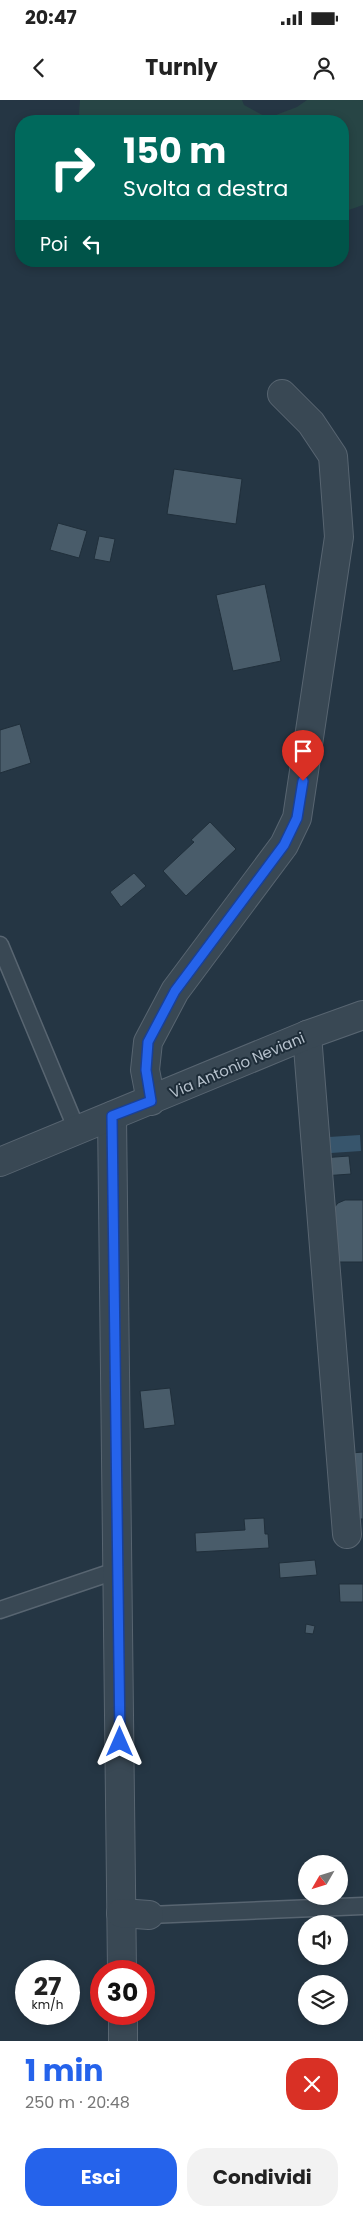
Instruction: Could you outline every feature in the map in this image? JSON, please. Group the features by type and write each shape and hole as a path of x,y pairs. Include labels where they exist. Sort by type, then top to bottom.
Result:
{"street":[{"path":"151,1101 146,1070 148,1042 175,991 284,845 297,818 339,537 333,456 311,423 282,394"},
{"name":"Via Antonio Neviani","path":"0,1162 307,1035 363,1015"},
{"path":"307,1035 347,1534"},
{"path":"112,1116 122,1960"},
{"path":"121,1913 149,1915"},
{"path":"123,2025 123,2041"}],"lane":[{"path":"0,945 78,1130"},
{"path":"0,1610 118,1570"},
{"path":"149,1915 363,1906"}],"green space":[{"path":"80,100 242,100 244,105 262,115 79,115"},
{"path":"307,100 363,100 363,205 349,210 349,115 276,115 297,107"}],"water":[{"path":"360,1135 361,1151 331,1153 329,1137"}],"building":[{"path":"174,469 242,479 236,524 167,514"},
{"path":"58,523 87,531 79,558 50,550"},
{"path":"99,536 115,539 110,562 94,559"},
{"path":"265,584 281,661 233,671 216,595"},
{"path":"20,724 31,763 0,773 0,730"},
{"path":"210,822 236,849 186,896 163,871 194,842 191,840"},
{"path":"134,873 146,886 121,907 110,892"},
{"path":"349,1156 351,1174 323,1176 321,1158"},
{"path":"345,1200 363,1200 363,1262 333,1262 333,1209 338,1203"},
{"path":"170,1388 175,1425 144,1429 140,1391"},
{"path":"363,1452 363,1519 358,1519 351,1453"},
{"path":"264,1518 265,1534 268,1534 269,1548 196,1552 195,1533 245,1530 244,1519"},
{"path":"315,1560 317,1575 280,1578 279,1563"},
{"path":"339,1584 363,1584 363,1602 340,1602"},
{"path":"306,1624 315,1626 313,1634 305,1633"}],"route":[{"path":"120,1742 112,1116 151,1101 146,1070 148,1042 175,991 284,845 297,818 303,781"}]}
